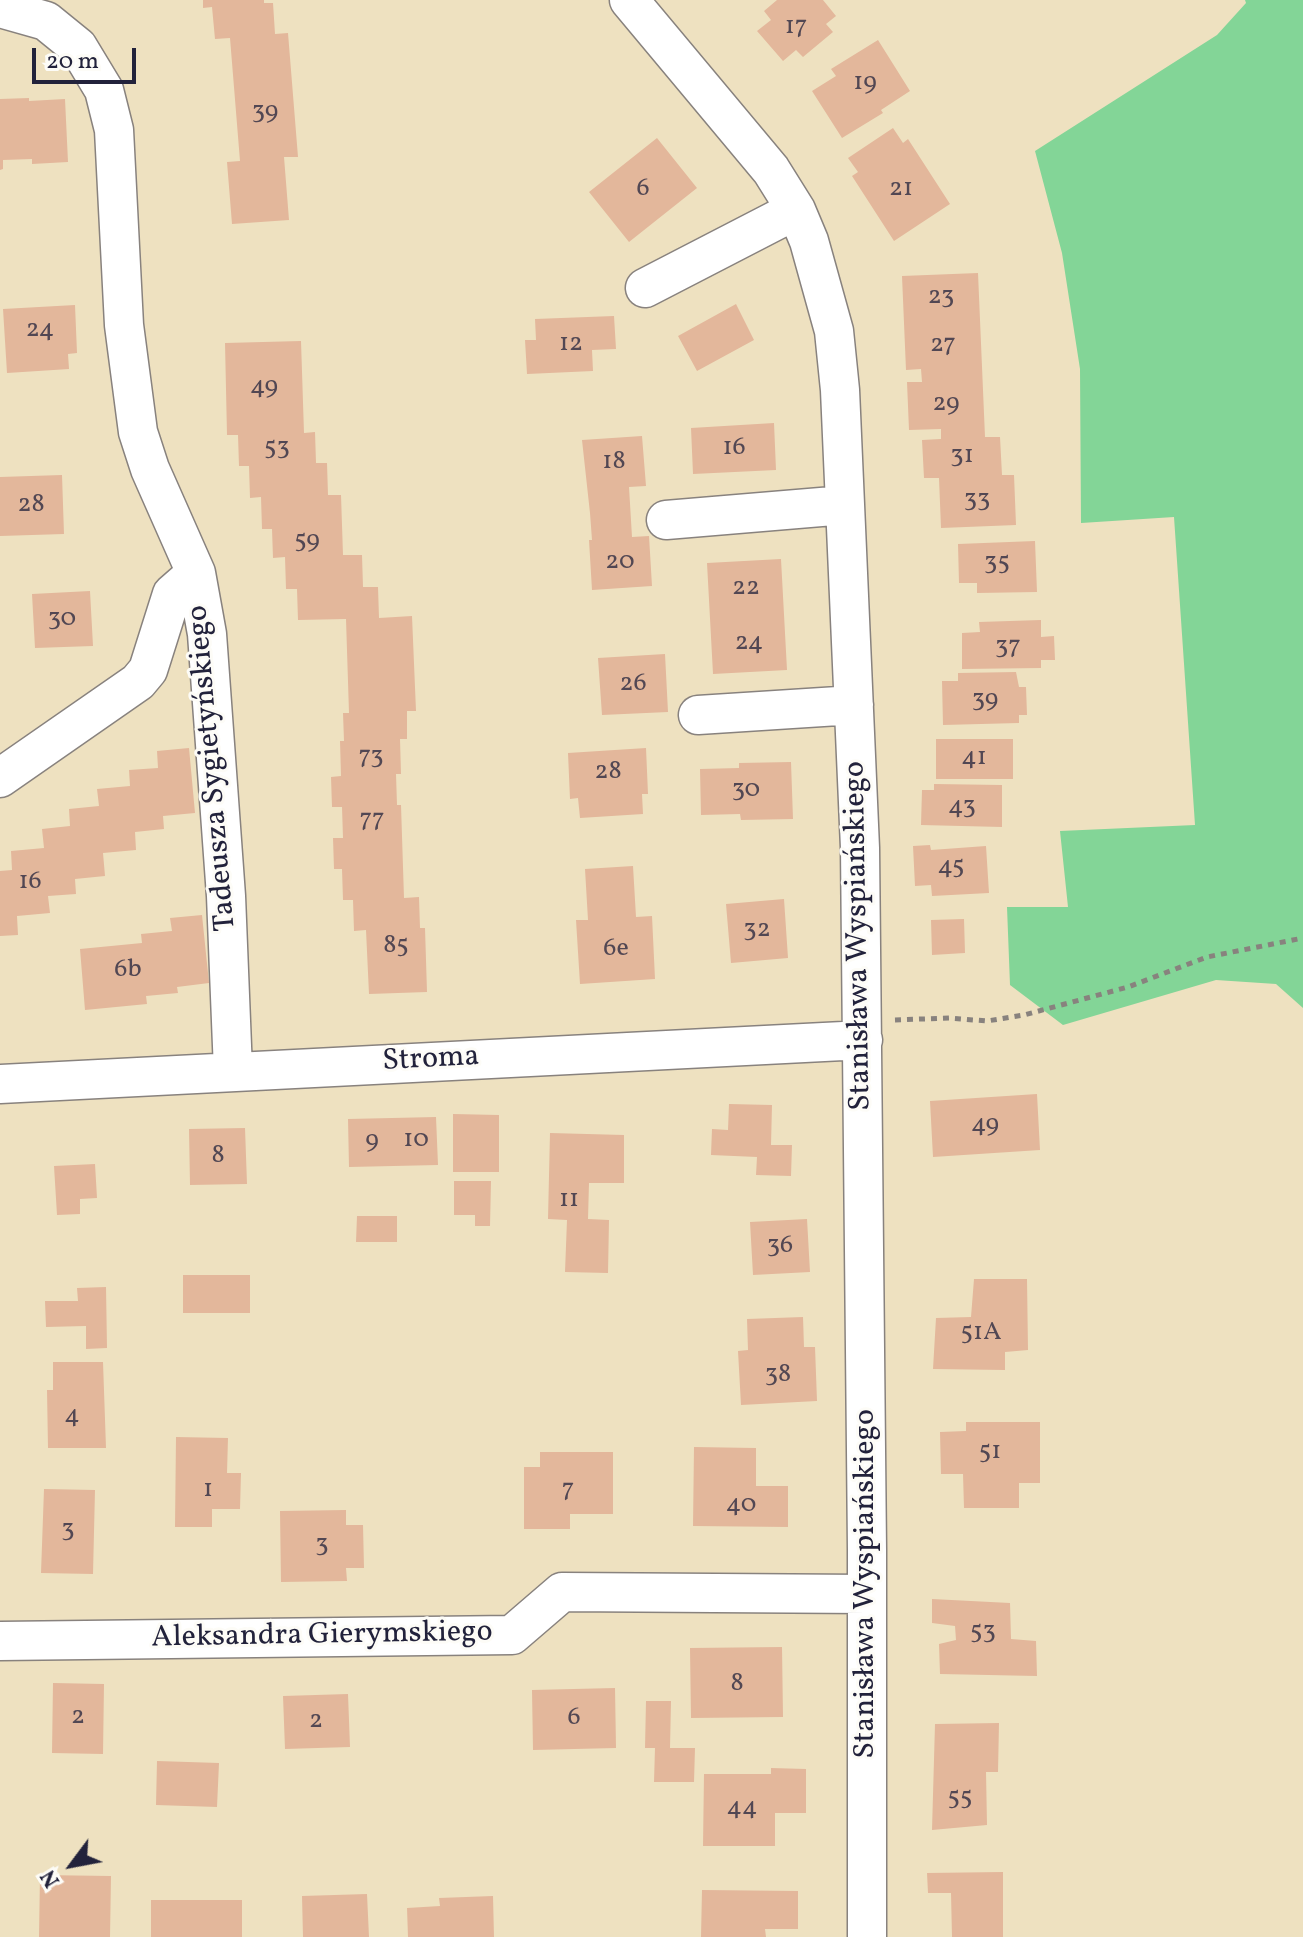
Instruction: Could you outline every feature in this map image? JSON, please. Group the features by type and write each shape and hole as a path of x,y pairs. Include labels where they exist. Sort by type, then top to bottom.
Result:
{"street":[{"name":"Stanisława Wyspiańskiego","path":"629,0 771,170 796,210 809,241 834,331 840,390 860,848 867,1937"},
{"name":"Tadeusza Sygietyńskiego","path":"0,8 46,21 78,47 104,90 114,130 124,325 138,432 150,469 196,573 207,634 226,896 233,1071"},
{"path":"645,288 796,210"},
{"path":"666,520 845,505"},
{"path":"0,778 138,682 148,670 172,594 196,573"},
{"path":"698,715 854,705"},
{"name":"Stroma","path":"0,1084 862,1029"},
{"name":"Aleksandra Gierymskiego","path":"0,1641 512,1635 562,1592 867,1594"}],"path":[{"path":"862,1029 900,1021 949,1018 987,1021 1024,1015 1128,987 1207,957 1303,938"}],"green space":[{"path":"1245,0 1303,0 1303,1008 1276,984 1216,980 1063,1025 1010,985 1007,907 1068,907 1060,831 1195,825 1174,517 1081,523 1080,369 1062,253 1035,151 1217,35 1246,3"}],"building":[{"path":"203,0 264,0 264,3 273,3 275,34 288,33 298,157 284,157 289,220 232,224 227,162 240,161 230,38 215,39 212,7 203,8"},
{"path":"777,0 823,0 836,16 826,24 833,32 803,57 796,50 783,61 757,31 771,20 764,11"},
{"path":"878,40 910,91 881,110 883,113 842,138 812,91 836,76 831,69"},
{"path":"29,98 29,101 65,99 68,162 32,164 32,159 3,160 3,169 0,170 0,99"},
{"path":"893,128 903,143 908,139 950,204 894,241 852,176 858,172 848,158"},
{"path":"657,138 697,188 629,242 589,192"},
{"path":"978,273 985,437 1000,437 1002,475 1014,475 1016,525 941,528 939,478 924,478 922,440 941,439 941,429 909,430 907,382 922,382 921,369 906,370 902,276"},
{"path":"736,304 754,340 697,371 678,336"},
{"path":"75,305 77,353 68,354 69,369 7,373 3,309"},
{"path":"614,316 616,349 592,350 593,371 527,374 525,340 536,340 535,319"},
{"path":"301,341 304,433 315,432 316,463 327,463 328,495 341,495 343,555 362,555 363,587 378,587 379,618 412,616 416,711 407,711 407,739 400,739 401,774 396,774 397,805 401,805 404,898 419,897 420,928 425,928 427,992 369,994 366,930 354,931 353,900 343,900 342,869 334,869 333,838 343,838 342,807 332,807 331,777 341,776 343,713 349,713 346,619 298,620 297,589 286,589 285,557 273,558 272,529 262,529 261,497 250,498 249,466 239,466 238,435 227,435 225,343"},
{"path":"774,423 776,470 693,474 691,428"},
{"path":"642,436 646,486 629,487 632,537 649,536 652,586 592,590 589,540 592,540 582,440"},
{"path":"62,475 64,534 0,536 0,477"},
{"path":"1035,541 1037,592 977,593 977,583 959,583 958,544"},
{"path":"781,559 787,670 713,674 707,563"},
{"path":"90,591 93,646 35,648 32,594"},
{"path":"1041,620 1041,637 1054,636 1055,660 1041,660 1041,668 962,669 962,633 980,632 979,622"},
{"path":"665,654 668,712 602,715 598,658"},
{"path":"1016,672 1019,687 1026,687 1027,715 1019,715 1019,723 943,725 942,681 958,681 958,673"},
{"path":"936,739 1013,739 1013,779 936,779"},
{"path":"189,748 195,813 163,816 164,829 135,832 136,850 103,853 105,876 75,879 76,894 48,896 50,913 17,916 18,935 0,936 0,871 12,870 11,851 44,848 42,829 70,826 69,809 99,806 97,789 130,786 129,770 158,768 157,751"},
{"path":"646,748 648,794 642,794 643,814 580,818 578,798 570,799 568,753"},
{"path":"791,762 793,819 741,820 740,814 701,815 700,769 739,768 739,763"},
{"path":"934,784 1002,785 1002,827 921,825 922,790 934,790"},
{"path":"930,845 931,850 986,846 989,893 932,896 931,885 915,886 913,846"},
{"path":"633,866 636,917 652,916 655,979 580,984 576,920 588,920 585,869"},
{"path":"784,899 788,958 731,963 726,904"},
{"path":"202,915 209,983 177,987 178,993 146,996 147,1004 85,1010 80,949 142,943 141,934 172,931 170,918"},
{"path":"964,919 965,953 932,955 931,920"},
{"path":"1037,1094 1040,1150 933,1157 930,1101"},
{"path":"729,1104 772,1105 771,1145 792,1145 791,1176 756,1175 757,1157 711,1155 712,1129 728,1130"},
{"path":"453,1114 499,1115 499,1172 453,1172"},
{"path":"436,1117 438,1165 349,1167 348,1119"},
{"path":"245,1128 247,1184 190,1185 189,1129"},
{"path":"550,1133 624,1135 624,1183 589,1183 588,1219 609,1220 608,1273 565,1272 567,1220 548,1219"},
{"path":"95,1164 97,1198 80,1199 80,1214 57,1215 54,1166"},
{"path":"454,1181 491,1181 490,1226 475,1226 475,1215 454,1215"},
{"path":"357,1216 397,1216 397,1242 356,1242"},
{"path":"807,1219 810,1272 753,1275 750,1222"},
{"path":"183,1275 250,1275 250,1313 183,1313"},
{"path":"974,1279 1027,1279 1028,1350 1005,1352 1005,1370 933,1369 936,1318 971,1317"},
{"path":"106,1287 107,1348 86,1349 86,1326 46,1327 45,1301 78,1301 77,1288"},
{"path":"803,1317 804,1347 815,1347 817,1401 741,1405 738,1351 748,1350 747,1319"},
{"path":"53,1362 103,1362 106,1448 48,1448 47,1390 53,1390"},
{"path":"966,1422 1040,1422 1040,1483 1019,1483 1019,1508 964,1508 963,1474 941,1474 940,1432 966,1431"},
{"path":"176,1437 228,1438 227,1473 241,1473 240,1509 212,1509 212,1527 175,1527"},
{"path":"694,1447 756,1448 756,1486 788,1486 788,1527 693,1526"},
{"path":"540,1452 613,1452 613,1514 570,1514 570,1529 524,1529 524,1467 540,1467"},
{"path":"44,1489 95,1490 93,1574 41,1573"},
{"path":"346,1510 346,1525 363,1525 364,1568 346,1568 347,1581 281,1582 280,1511"},
{"path":"932,1599 1010,1603 1011,1639 1036,1641 1037,1676 940,1674 939,1644 956,1640 955,1626 932,1623"},
{"path":"782,1647 783,1717 691,1718 690,1648"},
{"path":"53,1683 104,1684 103,1754 52,1753"},
{"path":"615,1688 616,1748 533,1750 532,1690"},
{"path":"348,1694 350,1747 285,1749 283,1696"},
{"path":"646,1701 671,1701 670,1748 695,1748 694,1782 654,1782 655,1748 645,1748"},
{"path":"999,1723 998,1772 986,1772 987,1825 932,1830 935,1724"},
{"path":"157,1761 219,1763 217,1807 156,1805"},
{"path":"771,1768 806,1769 806,1813 775,1813 775,1846 703,1846 704,1774 771,1774"},
{"path":"1003,1872 1003,1937 952,1937 951,1893 928,1893 927,1873"},
{"path":"40,1875 111,1876 110,1937 39,1937"},
{"path":"702,1890 798,1891 798,1929 765,1929 766,1937 701,1937"},
{"path":"367,1894 369,1937 303,1937 302,1896"},
{"path":"493,1896 494,1937 408,1937 407,1908 440,1906 439,1898"},
{"path":"151,1900 242,1900 242,1937 151,1937"}]}
